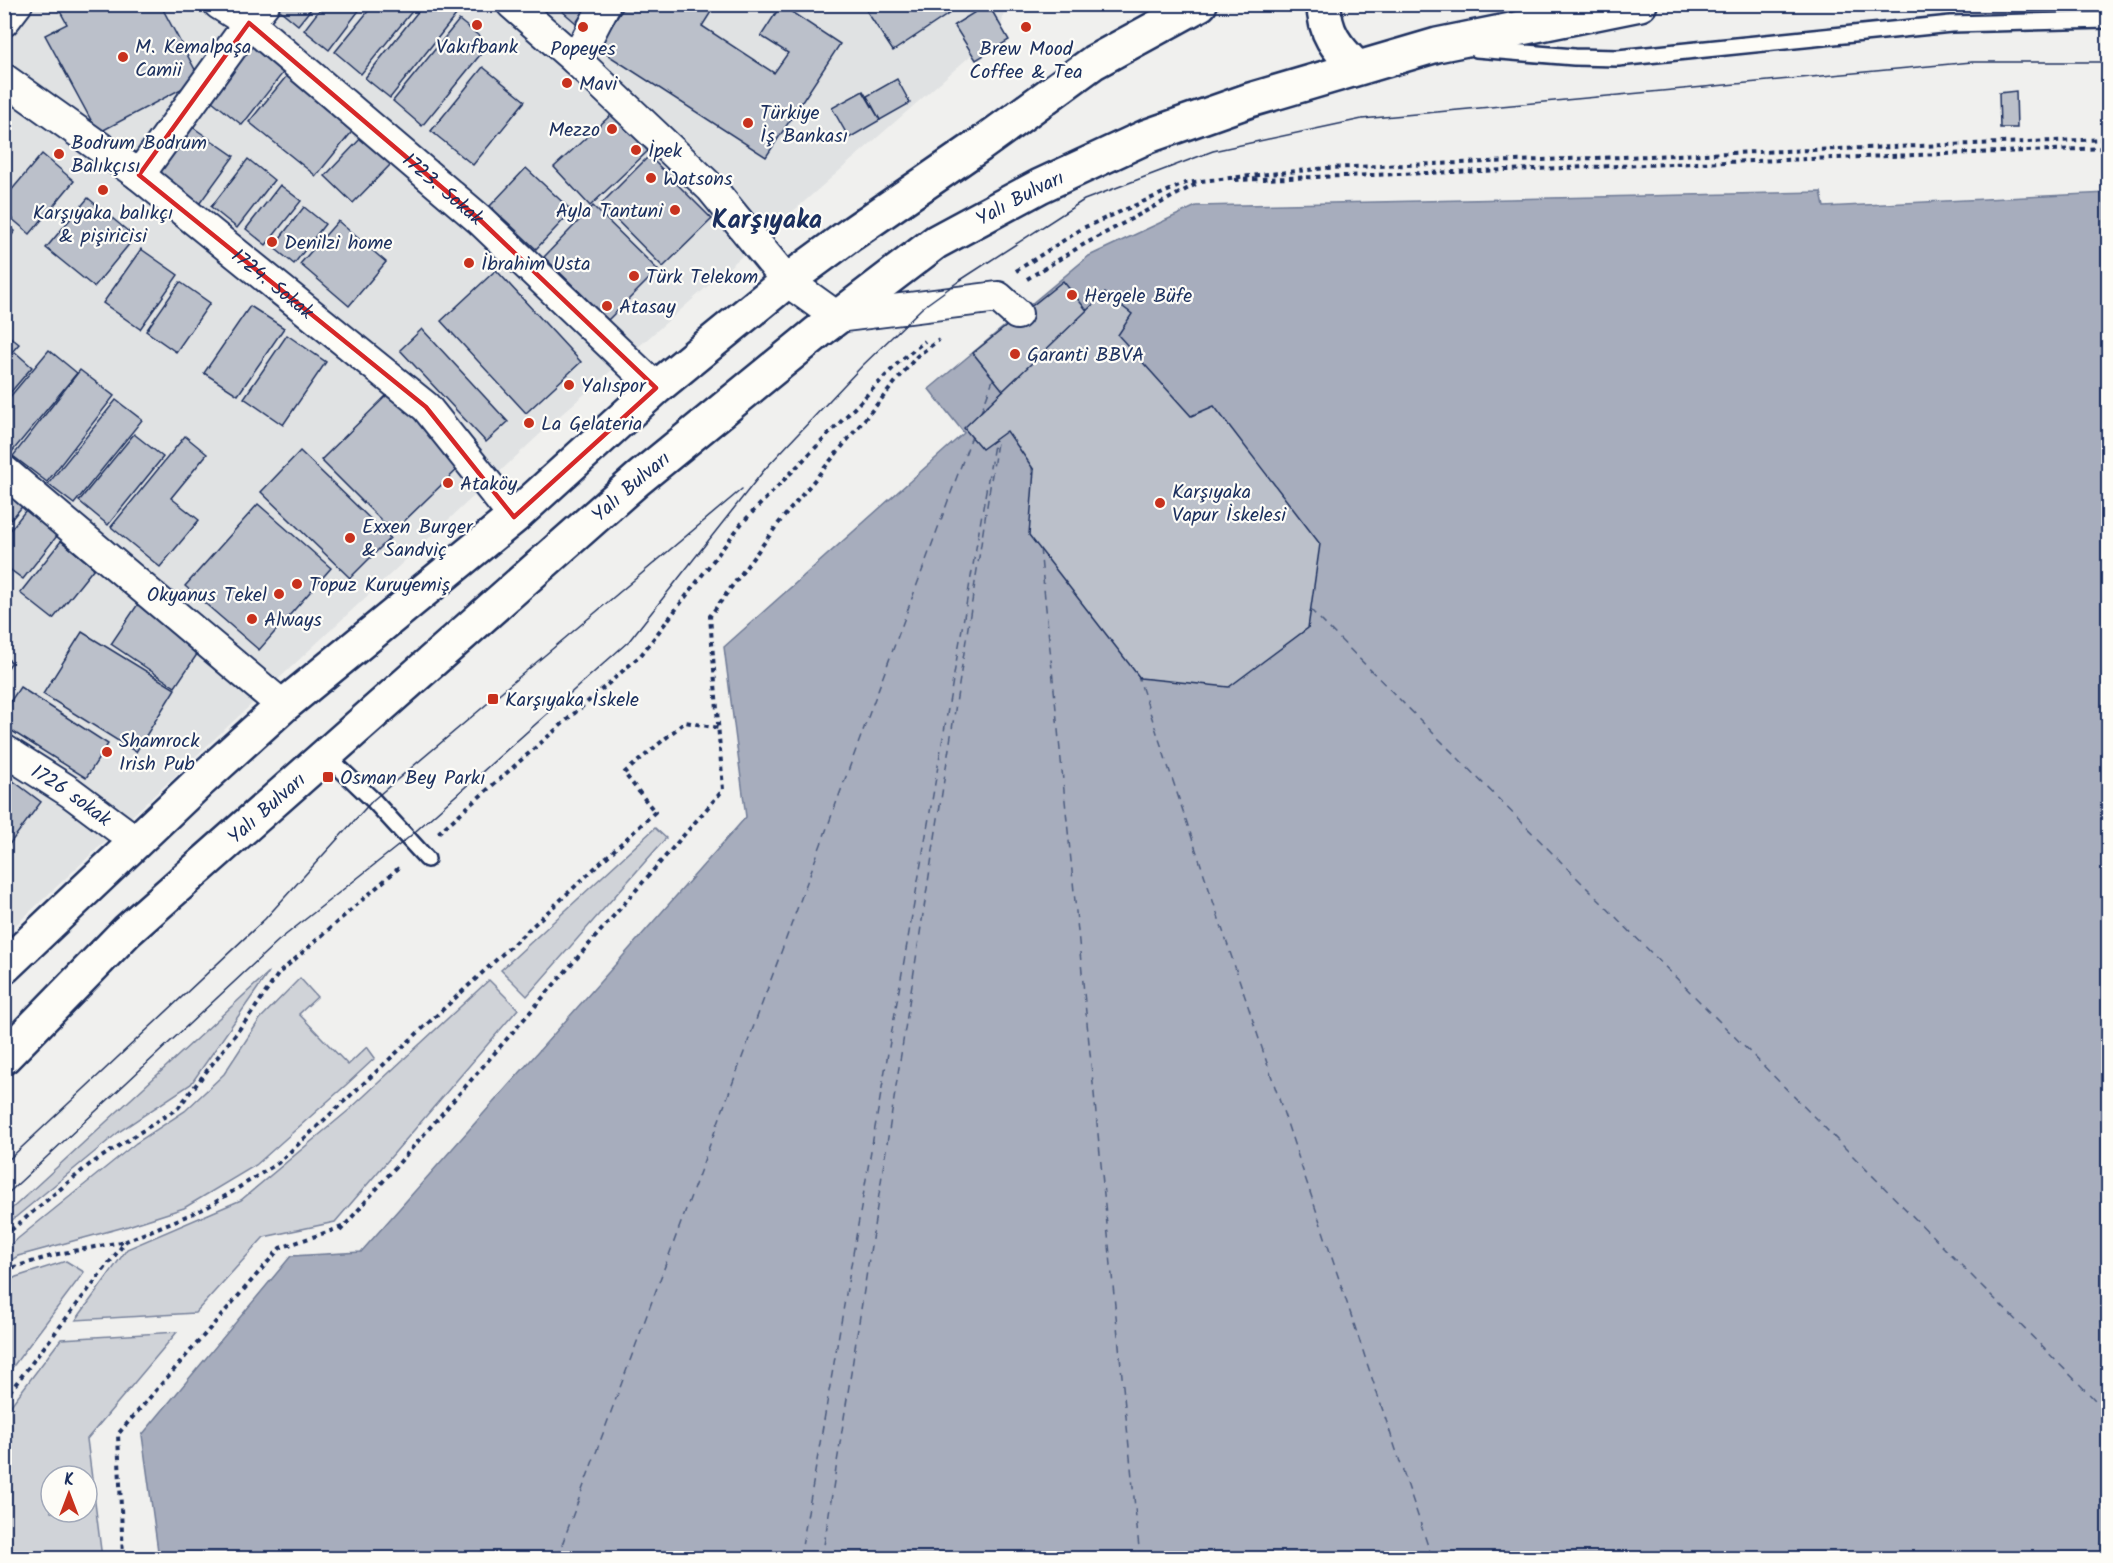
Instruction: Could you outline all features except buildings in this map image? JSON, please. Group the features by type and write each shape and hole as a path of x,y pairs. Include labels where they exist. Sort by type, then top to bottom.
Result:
{"main road":[{"path":"4,967 283,706 514,517 656,388 787,281 1094,62 1200,4"},
{"path":"1324,4 1324,22 1339,50 1356,67"},
{"path":"1437,45 1640,4"},
{"name":"Yalı Bulvarı","path":"4,1057 127,931 638,479 837,317 936,242 1040,186 1148,136 1250,100 1437,45"}],"street":[{"path":"4,21 17,4"},
{"name":"1723. Sokak","path":"219,4 256,14 479,219 656,388"},
{"path":"512,4 576,60 711,188 787,281 837,317 998,303"},
{"path":"576,60 605,4"},
{"path":"139,175 256,14"},
{"name":"1724. Sokak","path":"4,79 139,175 426,407 514,517"},
{"path":"4,471 283,706"},
{"name":"1726 sokak","path":"4,750 70,792 137,842"}],"lane":[{"path":"1437,45 1574,57 1618,58 1951,24 2109,20"},
{"path":"327,756 373,800 423,855"}],"path":[{"path":"998,303 1022,266 1083,228 1186,183 1327,168 2109,139"},
{"path":"998,303 1081,246 1201,181 2109,148"},
{"path":"123,1558 117,1434 279,1248 342,1229 723,790 710,616 778,524 917,356 944,336"},
{"path":"4,1236 89,1165 178,1108 251,1014 279,973 423,855 641,655 742,523 901,360 927,339"},
{"path":"4,1270 58,1254 126,1241 207,1208 278,1163 655,812 624,773 685,722 719,728"},
{"path":"4,1399 126,1241"}],"highlighted area":[{"path":"249,23 479,219 656,388 514,517 426,407 139,175"}],"shaded area":[{"path":"5,5 1005,5 1001,29 555,420 5,935"},
{"path":"655,828 666,838 527,996 501,970"},
{"path":"269,972 191,1084 120,1131 5,1226 5,1215"},
{"path":"300,978 317,997 299,1014 348,1065 367,1047 375,1058 256,1165 184,1208 18,1256 5,1264 5,1249 136,1143 185,1111 224,1074 260,1019"},
{"path":"489,980 518,1009 335,1222 264,1237 195,1313 76,1320 127,1249 241,1200 349,1110"},
{"path":"66,1261 84,1272 5,1377 5,1283 16,1277"},
{"path":"177,1332 87,1439 90,1464 39,1464 39,1524 98,1524 102,1558 5,1558 5,1413 61,1339"}],"water":[{"path":"1821,192 1824,207 2108,193 2108,1558 159,1558 142,1435 291,1256 361,1252 746,817 724,647 964,433 929,389 1089,256 1196,206"}],"ferry route":[{"path":"981,412 994,377"},
{"path":"557,1558 972,436"},
{"path":"822,1558 998,436"},
{"path":"800,1558 995,439"},
{"path":"1032,467 1033,480"},
{"path":"1040,548 1140,1558"},
{"path":"1310,609 2108,1413"},
{"path":"1137,673 1432,1558"}],"tram line":[{"path":"4,1197 278,941 408,838 629,641 765,469 862,366 923,307 1084,200 1213,151 1362,119 1972,62 2108,62"},
{"path":"4,1164 265,919 373,800 742,489"}],"place":[{"name":"Vakıfbank","path":"477,25"},
{"name":"Popeyes","path":"583,27"},
{"name":"Brew Mood Coffee & Tea","path":"1026,27"},
{"name":"M. Kemalpaşa Camii","path":"123,57"},
{"name":"Mavi","path":"567,83"},
{"name":"Türkiye İş Bankası","path":"748,123"},
{"name":"Mezzo","path":"612,129"},
{"name":"İpek","path":"636,150"},
{"name":"Bodrum Bodrum Balıkçısı","path":"59,154"},
{"name":"Watsons","path":"651,178"},
{"name":"Karşıyaka balıkçı & pişiricisi","path":"103,190"},
{"name":"Ayla Tantuni","path":"675,210"},
{"name":"Denilzi home","path":"272,242"},
{"name":"İbrahim Usta","path":"469,263"},
{"name":"Türk Telekom","path":"634,276"},
{"name":"Hergele Büfe","path":"1072,295"},
{"name":"Atasay","path":"607,306"},
{"name":"Garanti BBVA","path":"1015,354"},
{"name":"Yalıspor","path":"569,385"},
{"name":"La Gelateria","path":"529,423"},
{"name":"Ataköy","path":"448,483"},
{"name":"Karşıyaka Vapur İskelesi","path":"1160,503"},
{"name":"Exxen Burger & Sandviç","path":"350,538"},
{"name":"Topuz Kuruyemiş","path":"297,584"},
{"name":"Okyanus Tekel","path":"279,594"},
{"name":"Always","path":"252,619"},
{"name":"Karşıyaka İskele","path":"493,699"},
{"name":"Shamrock Irish Pub","path":"107,752"},
{"name":"Osman Bey Parkı","path":"328,777"}],"district":[{"name":"Karşıyaka","path":"767,219"}]}
